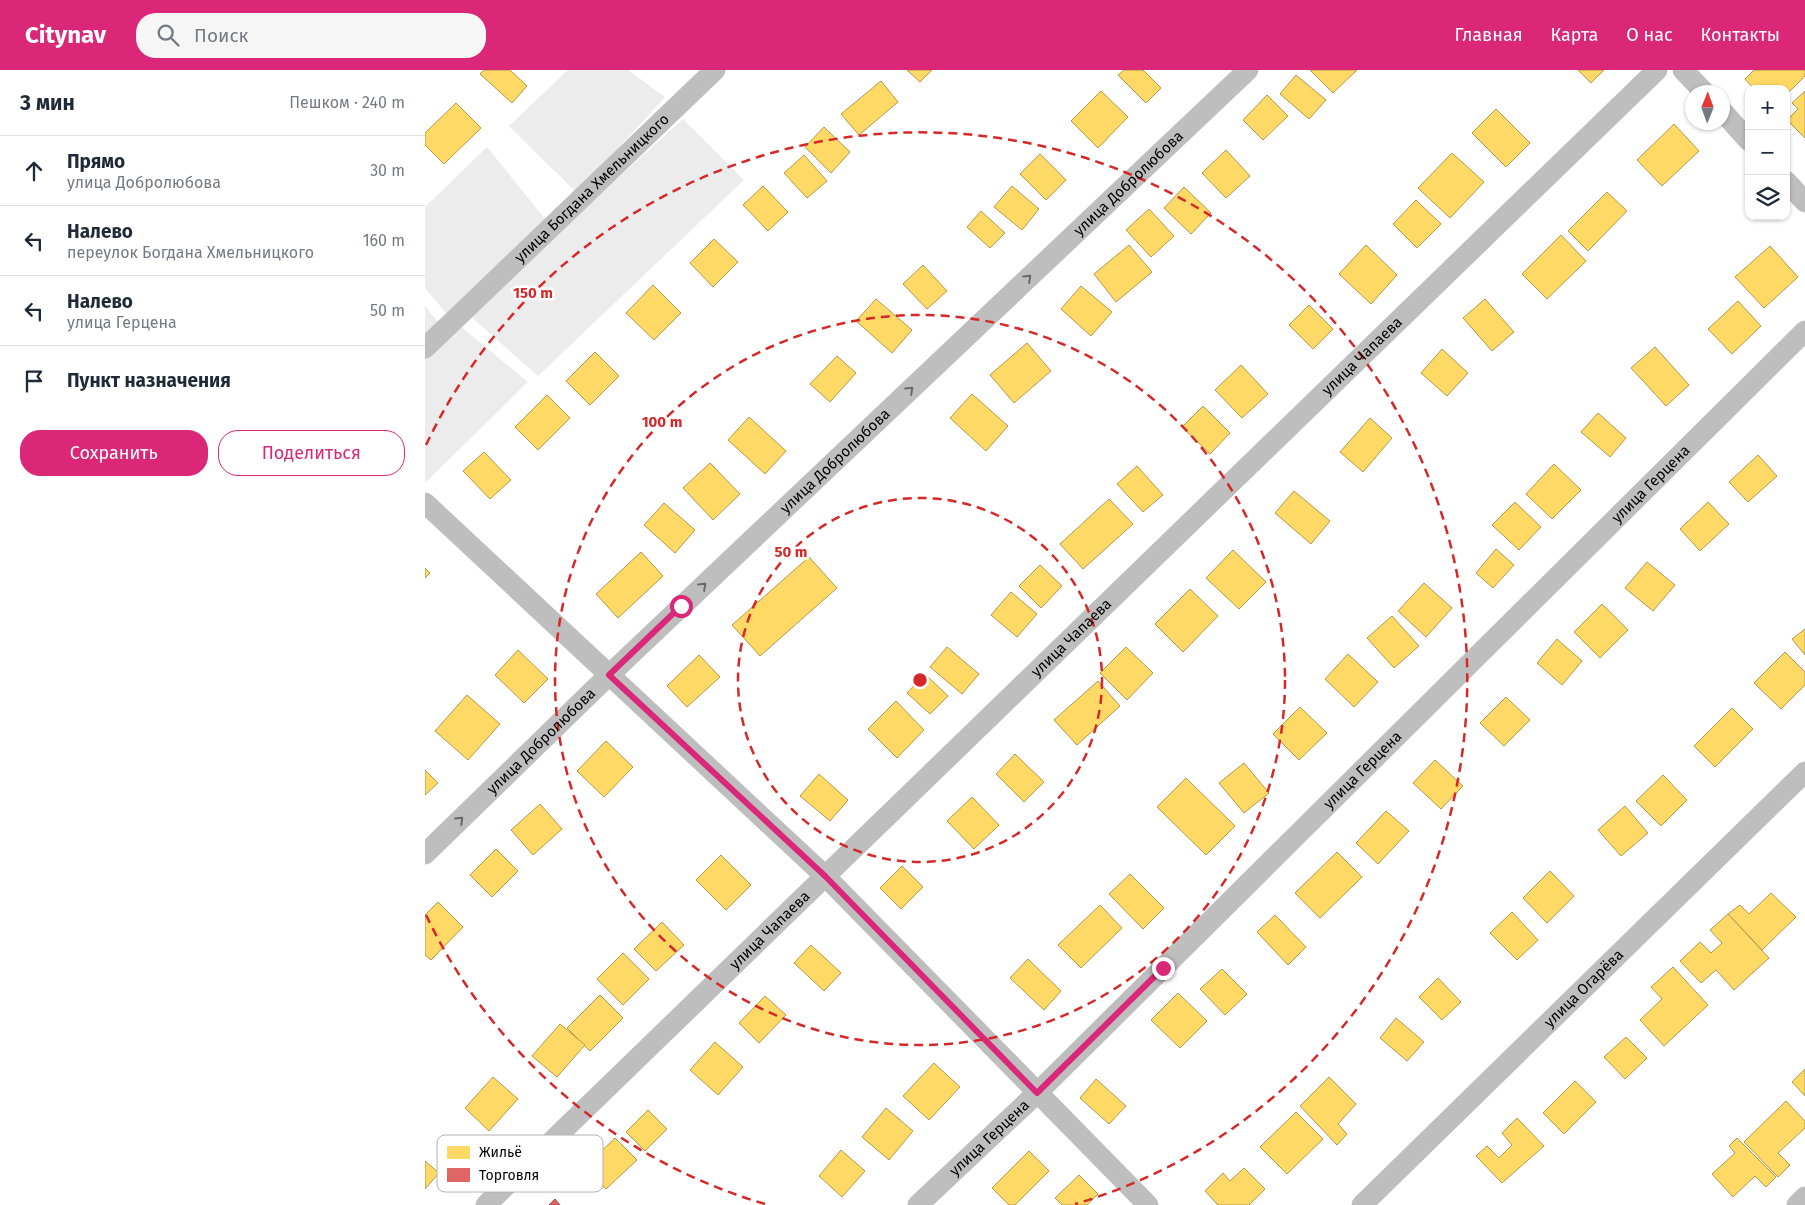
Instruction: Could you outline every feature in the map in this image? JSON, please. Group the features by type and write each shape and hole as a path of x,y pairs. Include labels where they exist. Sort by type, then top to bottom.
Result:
{"street":[{"name":"улица Богдана Хмельницкого","path":"425,348 715,70"},
{"name":"улица Добролюбова","path":"425,854 609,675 1248,70"},
{"name":"улица Чапаева","path":"558,1135 1657,70"},
{"path":"1683,70 1697,85"},
{"path":"1730,120 1745,137"},
{"path":"1790,185 1805,202"},
{"name":"улица Герцена","path":"918,1205 1037,1093 1805,331"},
{"path":"425,503 825,876 1148,1205"},
{"name":"улица Огарёва","path":"1362,1205 1805,772"},
{"name":"улица Чапаева","path":"486,1205 499,1192"},
{"path":"1797,1205 1805,1198"}],"shaded area":[{"path":"568,70 628,70 665,97 577,193 509,126"},
{"path":"683,119 744,180 538,376 468,314"},
{"path":"487,147 545,219 446,313 425,288 425,207"},
{"path":"425,306 439,323 425,335"},
{"path":"460,326 528,382 425,483 425,358"}],"building: Жильё":[{"path":"484,70 510,70 527,86 512,103 480,74"},
{"path":"907,70 932,70 920,82"},
{"path":"1124,70 1143,70 1161,88 1146,103 1118,75"},
{"path":"1310,70 1357,70 1333,93"},
{"path":"1578,70 1604,70 1591,83"},
{"path":"1754,70 1805,70 1805,76 1790,91 1790,85 1750,85 1745,79"},
{"path":"1296,75 1326,100 1309,119 1280,94"},
{"path":"881,81 898,102 859,135 841,114"},
{"path":"1101,91 1128,117 1098,148 1071,121"},
{"path":"1805,91 1805,138 1790,123 1790,117 1798,109 1792,103"},
{"path":"1267,95 1288,116 1263,140 1243,120"},
{"path":"456,103 481,128 444,164 425,145 425,133"},
{"path":"1496,109 1530,143 1506,167 1472,133"},
{"path":"1674,124 1699,151 1662,186 1637,160"},
{"path":"824,127 850,152 831,173 805,147"},
{"path":"1226,150 1250,176 1226,198 1202,173"},
{"path":"1452,153 1484,182 1450,218 1418,188"},
{"path":"1040,154 1066,180 1046,200 1020,174"},
{"path":"804,155 827,181 807,198 784,173"},
{"path":"763,186 788,212 768,231 743,205"},
{"path":"1012,186 1039,209 1022,230 994,207"},
{"path":"1184,187 1211,213 1191,234 1164,208"},
{"path":"1607,192 1627,211 1588,251 1568,231"},
{"path":"1416,200 1441,224 1417,248 1393,224"},
{"path":"1149,209 1174,236 1151,257 1126,230"},
{"path":"981,211 1005,233 990,248 967,227"},
{"path":"1561,235 1586,261 1547,299 1522,274"},
{"path":"714,239 738,262 713,287 690,263"},
{"path":"1129,245 1152,272 1116,302 1094,274"},
{"path":"1366,245 1397,275 1371,304 1339,274"},
{"path":"1770,246 1798,277 1764,308 1735,277"},
{"path":"923,265 947,291 927,309 903,284"},
{"path":"653,285 681,313 654,340 626,313"},
{"path":"1081,286 1112,312 1091,336 1061,309"},
{"path":"876,299 912,330 892,353 856,321"},
{"path":"1485,299 1514,332 1492,351 1463,318"},
{"path":"1738,301 1761,326 1732,354 1708,329"},
{"path":"1309,305 1333,329 1313,349 1289,325"},
{"path":"1027,343 1051,371 1014,403 990,375"},
{"path":"1655,347 1689,385 1666,406 1631,368"},
{"path":"1442,349 1468,373 1447,396 1421,373"},
{"path":"595,352 619,376 590,405 566,381"},
{"path":"837,356 856,373 830,402 810,384"},
{"path":"1241,365 1268,394 1242,418 1215,390"},
{"path":"972,394 1008,426 986,451 950,418"},
{"path":"547,395 570,418 538,450 515,427"},
{"path":"1203,406 1230,433 1210,454 1182,427"},
{"path":"1598,413 1626,438 1610,457 1581,432"},
{"path":"749,417 786,451 765,474 728,440"},
{"path":"1370,418 1392,438 1363,472 1340,452"},
{"path":"484,452 511,480 490,499 463,471"},
{"path":"1758,455 1777,476 1748,502 1729,482"},
{"path":"710,463 740,494 713,520 683,488"},
{"path":"1554,464 1581,490 1552,519 1526,494"},
{"path":"1137,466 1163,495 1143,512 1117,484"},
{"path":"1294,491 1330,521 1311,544 1275,513"},
{"path":"1109,499 1133,524 1083,569 1060,544"},
{"path":"1515,502 1541,527 1519,550 1492,525"},
{"path":"1708,502 1729,524 1700,551 1680,529"},
{"path":"664,503 695,530 675,553 644,525"},
{"path":"1496,549 1514,565 1493,588 1476,573"},
{"path":"1233,550 1266,582 1239,609 1206,578"},
{"path":"641,552 663,576 618,618 596,594"},
{"path":"809,557 837,588 760,656 732,625"},
{"path":"1647,562 1675,585 1653,611 1625,588"},
{"path":"1040,565 1062,586 1041,608 1019,586"},
{"path":"425,568 430,573 425,578"},
{"path":"1424,583 1452,608 1426,637 1398,611"},
{"path":"1190,589 1218,616 1183,652 1155,624"},
{"path":"1011,592 1037,614 1017,637 991,615"},
{"path":"1602,604 1628,630 1600,658 1574,632"},
{"path":"1392,616 1419,646 1394,668 1367,638"},
{"path":"1805,629 1805,655 1792,639"},
{"path":"1557,639 1582,661 1562,685 1537,663"},
{"path":"947,647 979,674 962,694 930,667"},
{"path":"1126,647 1153,673 1127,700 1100,673"},
{"path":"518,650 548,679 524,703 495,675"},
{"path":"1785,652 1805,672 1805,685 1781,709 1754,683"},
{"path":"1348,654 1378,682 1354,707 1325,679"},
{"path":"699,655 720,677 687,707 667,686"},
{"path":"925,674 948,696 930,714 907,693"},
{"path":"1098,681 1120,706 1077,745 1054,720"},
{"path":"467,695 500,724 468,760 435,731"},
{"path":"1506,697 1530,720 1504,746 1480,723"},
{"path":"896,701 924,730 897,758 868,729"},
{"path":"1300,707 1327,733 1299,760 1273,734"},
{"path":"1732,708 1753,729 1715,767 1694,746"},
{"path":"606,741 633,767 604,797 577,771"},
{"path":"1015,754 1044,782 1024,802 996,774"},
{"path":"1435,760 1463,786 1441,809 1413,783"},
{"path":"1244,763 1269,793 1244,813 1219,783"},
{"path":"425,770 438,783 425,795"},
{"path":"819,774 848,800 830,821 800,796"},
{"path":"1663,775 1687,800 1661,826 1636,801"},
{"path":"1186,778 1235,826 1206,855 1157,807"},
{"path":"972,797 999,825 974,849 947,821"},
{"path":"540,804 562,829 533,855 511,830"},
{"path":"1625,806 1648,833 1621,856 1598,830"},
{"path":"1386,811 1409,831 1378,864 1356,843"},
{"path":"496,849 518,871 492,897 470,875"},
{"path":"1337,852 1362,877 1320,918 1295,893"},
{"path":"721,855 751,885 726,910 696,880"},
{"path":"902,866 923,887 901,909 880,888"},
{"path":"1550,871 1574,896 1547,923 1523,898"},
{"path":"1130,874 1164,908 1143,929 1109,894"},
{"path":"1771,893 1796,917 1762,950 1728,914 1740,905 1749,914"},
{"path":"438,902 463,927 431,960 425,955 425,915"},
{"path":"1100,905 1122,928 1081,968 1058,945"},
{"path":"1512,912 1538,940 1517,960 1490,933"},
{"path":"1728,914 1769,958 1734,990 1716,970 1701,983 1680,961 1700,942 1711,953 1722,943 1710,930"},
{"path":"1275,915 1306,947 1288,965 1257,932"},
{"path":"662,922 684,945 656,971 634,949"},
{"path":"811,945 841,973 824,991 794,963"},
{"path":"623,953 649,979 623,1005 597,979"},
{"path":"1028,959 1061,991 1044,1010 1010,978"},
{"path":"1673,967 1708,1005 1664,1046 1640,1020 1662,999 1651,987"},
{"path":"1222,969 1247,994 1225,1015 1200,989"},
{"path":"1438,978 1461,1002 1442,1020 1419,997"},
{"path":"1178,993 1207,1021 1180,1048 1151,1020"},
{"path":"600,995 623,1018 590,1051 567,1028"},
{"path":"765,996 786,1015 759,1043 739,1023"},
{"path":"1396,1018 1424,1042 1407,1061 1380,1038"},
{"path":"560,1024 585,1045 557,1077 532,1056"},
{"path":"1626,1037 1647,1058 1625,1079 1604,1057"},
{"path":"715,1042 743,1067 718,1095 690,1070"},
{"path":"934,1063 960,1087 929,1120 903,1096"},
{"path":"1805,1069 1805,1096 1792,1082"},
{"path":"493,1077 518,1099 489,1131 465,1108"},
{"path":"1329,1077 1356,1104 1338,1124 1347,1134 1337,1145 1300,1106"},
{"path":"1096,1079 1126,1106 1109,1124 1080,1098"},
{"path":"1575,1081 1596,1102 1564,1134 1543,1113"},
{"path":"1786,1101 1805,1121 1805,1128 1778,1153 1790,1165 1778,1177 1744,1142"},
{"path":"886,1108 913,1131 889,1160 862,1137"},
{"path":"648,1110 667,1129 645,1151 626,1132"},
{"path":"1296,1112 1323,1139 1287,1174 1260,1147"},
{"path":"1517,1118 1544,1146 1502,1183 1476,1156 1487,1146 1499,1158 1512,1145 1502,1133"},
{"path":"615,1138 637,1160 606,1189 603,1186 603,1150"},
{"path":"1737,1138 1776,1177 1766,1187 1755,1176 1733,1197 1712,1174 1735,1153 1729,1146"},
{"path":"841,1150 865,1171 842,1197 819,1176"},
{"path":"1029,1151 1049,1171 1015,1205 1009,1205 992,1188"},
{"path":"425,1161 437,1171 437,1175 425,1189"},
{"path":"1244,1168 1265,1189 1249,1205 1218,1205 1205,1191 1223,1173 1230,1181"},
{"path":"1079,1175 1098,1194 1087,1205 1062,1205 1055,1198"}],"building: Торговля":[{"path":"555,1199 560,1205 549,1205"}],"route":[{"path":"681,606 609,675 825,876 1037,1093 1163,968"}]}
